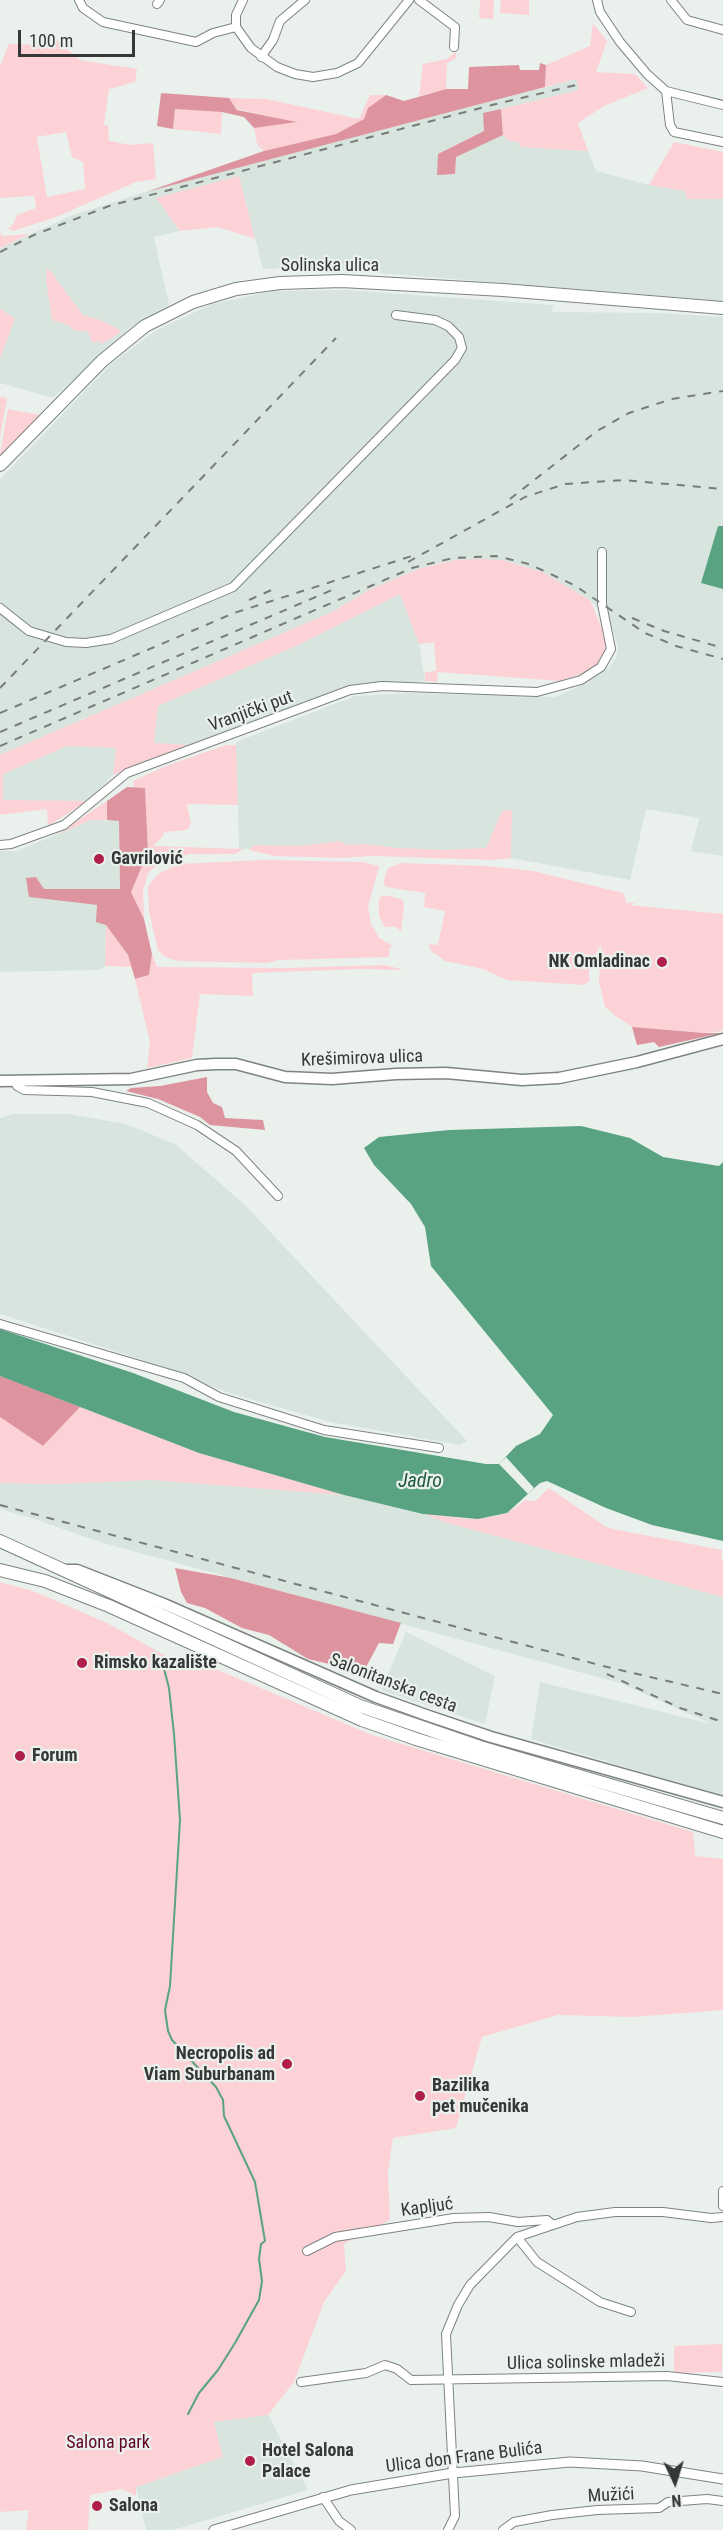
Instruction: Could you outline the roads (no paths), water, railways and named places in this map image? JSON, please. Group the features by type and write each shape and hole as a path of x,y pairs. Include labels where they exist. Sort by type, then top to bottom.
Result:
{"main road":[{"name":"Solinska ulica","path":"0,465 102,361 145,326 193,302 236,289 280,283 342,281 503,290 723,308"},
{"name":"Krešimirova ulica","path":"0,1081 131,1079 197,1065 216,1064 236,1065 285,1077 332,1079 446,1073 522,1080 559,1078 637,1062 723,1039"},
{"path":"0,1541 360,1706 480,1747 723,1818"},
{"path":"0,1570 45,1581 109,1606 362,1720 428,1743 723,1832"},
{"name":"Salonitanska cesta","path":"62,1570 78,1570 177,1610 295,1664 426,1715 491,1737 723,1802"}],"street":[{"path":"79,0 83,8 104,22 196,42 213,33 236,27"},
{"path":"243,0 236,15 236,27 251,48 261,57 295,74 313,77 337,73 358,63 409,0"},
{"path":"261,57 273,40 280,21 305,0"},
{"path":"419,0 455,27 454,47"},
{"path":"597,0 600,12 620,42 647,74 666,91 723,105"},
{"path":"671,0 687,20 723,30"},
{"path":"666,91 670,125 674,132 723,142"},
{"path":"0,608 29,631 66,642 86,643 111,639 233,587 455,360 462,348 459,337 448,326 435,320 396,315"},
{"name":"Vranjički put","path":"0,844 11,844 64,825 127,773 350,690 382,686 537,692 581,680 601,667 611,649 602,604 602,552"},
{"path":"15,1081 24,1090 92,1092 148,1103 197,1125 236,1151 278,1196"},
{"path":"0,1324 184,1378 219,1397 324,1430 440,1448"},
{"path":"723,2191 723,2206"},
{"path":"448,2530 455,2517 446,2334 470,2285 517,2237 577,2217 615,2212 663,2212 711,2218 723,2217"},
{"name":"Kapljuć","path":"307,2251 335,2237 454,2218 489,2217 518,2222 547,2220 552,2224"},
{"path":"517,2237 537,2262 600,2302 631,2312"},
{"name":"Ulica solinske mladeži","path":"301,2382 366,2373 385,2365 397,2369 411,2380 667,2376 723,2382"},
{"name":"Ulica don Frane Bulića","path":"214,2530 323,2497 393,2482 453,2473 570,2463 642,2466 723,2479"},
{"path":"323,2497 339,2521 351,2530"},
{"name":"Mužići","path":"503,2530 514,2522 552,2515 597,2510 659,2508 668,2502 707,2499 723,2501"}],"water":[{"path":"718,526 723,526 723,589 701,583"},
{"name":"Jadro","path":"581,1126 630,1138 663,1157 719,1166 723,1162 723,1541 652,1525 606,1508 547,1481 540,1483 507,1513 478,1519 423,1514 344,1495 199,1453 0,1376 0,1329 133,1373 234,1412 325,1437 486,1464 499,1464 516,1446 540,1434 553,1415 431,1266 425,1227 411,1204 374,1165 364,1148 379,1137 449,1130"}],"waterway":[{"path":"161,1657 169,1688 180,1820 170,1986 165,2010 168,2031 172,2040 216,2087 223,2100 224,2116 255,2182 265,2241 261,2244 259,2259 262,2281 259,2300 235,2343 218,2370 199,2393 188,2414"}],"railway":[{"path":"0,252 34,235 109,206 576,85"},
{"path":"0,688 336,338"},
{"path":"510,499 597,431 629,413 672,399 723,391"},
{"path":"408,562 525,497 565,484 623,480 723,489"},
{"path":"0,713 234,613 415,555"},
{"path":"0,746 412,568 453,558 496,556 529,564 574,585 645,633 676,646 723,659"},
{"path":"249,600 276,588"},
{"path":"0,732 332,590"},
{"path":"632,618 664,631 723,648"},
{"path":"0,1505 603,1666 723,1694"},
{"path":"607,1674 680,1708 723,1722"}],"place":[{"name":"Gavrilović","path":"99,859"},
{"name":"NK Omladinac","path":"662,962"},
{"name":"Rimsko kazalište","path":"82,1663"},
{"name":"Forum","path":"20,1756"},
{"name":"Necropolis ad Viam Suburbanam","path":"287,2064"},
{"name":"Bazilika pet mučenika","path":"420,2096"},
{"name":"Hotel Salona Palace","path":"250,2461"},
{"name":"Salona","path":"97,2506"}],"park label":[{"name":"Salona park","path":"108,2443"}]}
